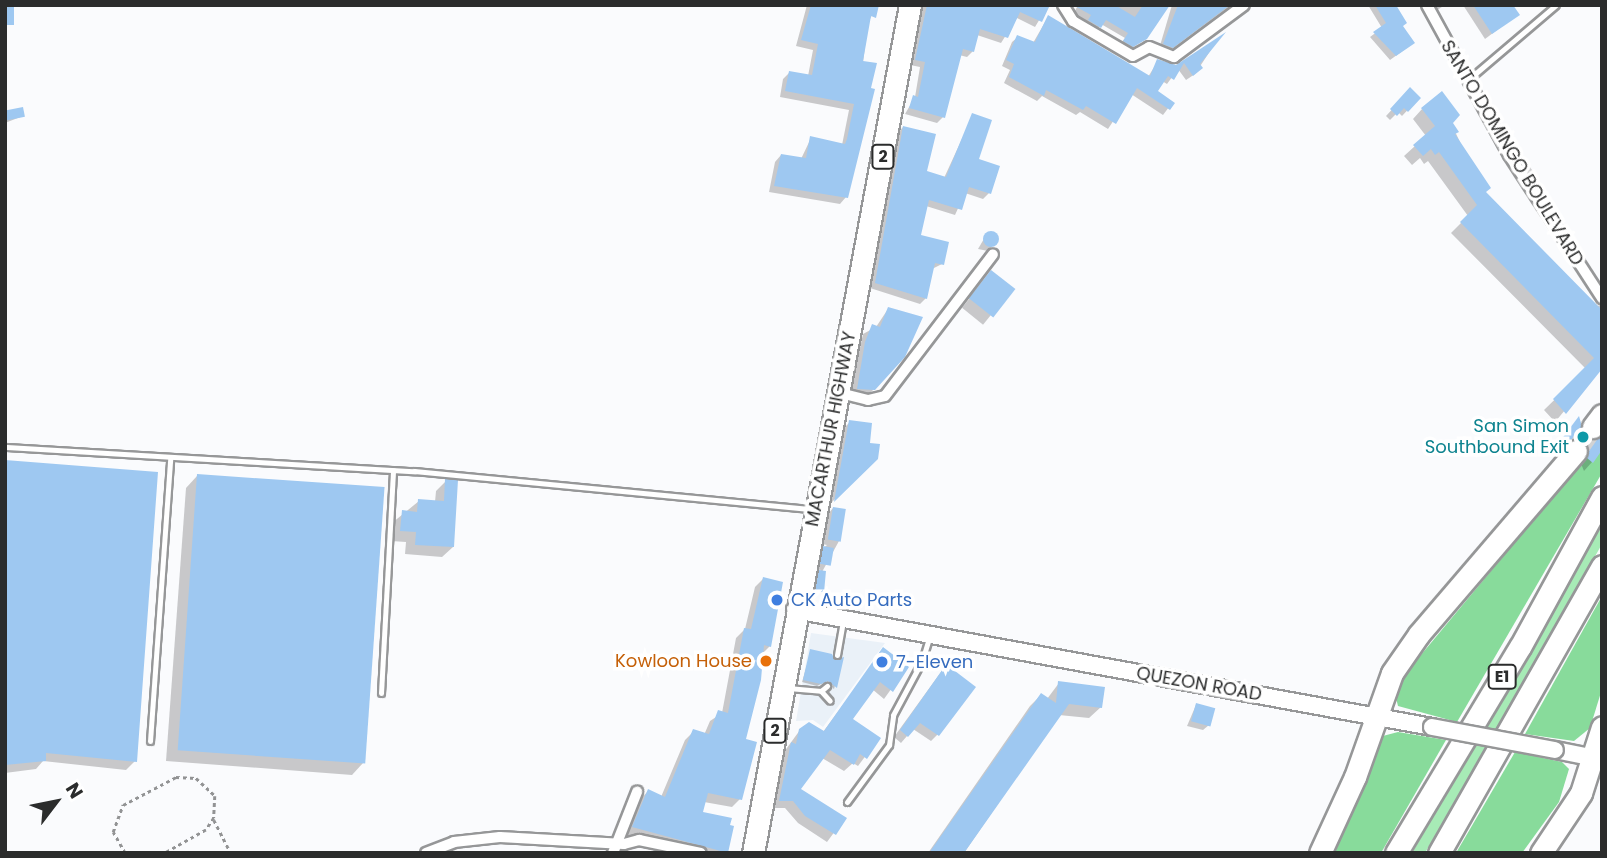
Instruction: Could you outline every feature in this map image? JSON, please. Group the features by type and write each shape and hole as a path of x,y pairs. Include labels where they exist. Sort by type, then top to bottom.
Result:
{"highway":[{"name":"MACARTHUR HIGHWAY","path":"753,853 795,610 841,393 909,5"},
{"path":"1320,853 1392,674 1419,634 1576,451"},
{"name":"E1","path":"1396,853 1520,647 1602,498"},
{"name":"E1","path":"1439,853 1602,566"},
{"path":"1541,853 1581,793 1598,759 1602,727"}],"main road":[{"name":"QUEZON ROAD","path":"795,610 1598,759"}],"street":[{"path":"1063,5 1073,21 1133,56 1149,47 1174,57 1244,5"},
{"name":"SANTO DOMINGO BOULEVARD","path":"1427,5 1467,81 1565,247 1602,298"},
{"path":"841,393 868,400 885,396 993,254"},
{"path":"621,848 637,792"},
{"path":"426,853 454,842 500,837 621,848 639,841 670,850 699,853"}],"lane":[{"path":"1467,81 1556,5"},
{"path":"5,447 170,459 393,470 815,509"},
{"path":"150,741 170,459"},
{"path":"381,693 393,470"},
{"path":"837,655 843,619"},
{"path":"847,802 889,745 893,715 922,662 930,635"},
{"path":"821,691 827,686"},
{"path":"782,687 821,691 830,701"}],"path":[{"path":"125,853 113,832 118,811 176,777 190,776 207,785 217,804 214,820 200,835 164,853"},
{"path":"214,820 231,853"}],"shaded area":[{"path":"811,633 885,643 823,727 813,720 796,721"}],"green space":[{"path":"1602,438 1602,473 1457,722 1398,706 1394,690 1400,680"},
{"path":"1602,523 1602,544 1510,707 1425,853 1412,853"},
{"path":"1602,596 1602,689 1590,728 1574,741 1525,734"},
{"path":"1398,732 1446,740 1381,853 1335,853 1379,737"},
{"path":"1515,752 1562,762 1569,769 1559,802 1522,853 1456,853"}],"building":[{"path":"5,5 14,5 14,25 5,25"},
{"path":"811,5 879,5 876,18 871,16 863,61 877,63 871,88 875,89 848,198 774,186 781,154 806,158 810,136 845,144 847,139 854,104 785,91 789,71 812,75 818,44 801,40"},
{"path":"927,5 1050,5 1042,22 1020,12 1008,38 980,29 974,52 963,49 945,118 909,108 913,95 918,97 925,62 915,60"},
{"path":"1073,5 1115,5 1135,17 1143,5 1170,5 1147,39 1133,47 1123,41 1128,33 1106,20 1101,28 1088,20 1091,15"},
{"path":"1178,5 1230,5 1173,48 1163,44"},
{"path":"1375,5 1396,5 1407,23 1403,26 1415,43 1396,56 1373,32 1386,23"},
{"path":"1473,5 1513,5 1520,15 1492,34"},
{"path":"1048,15 1150,76 1157,59 1176,65 1226,32 1200,64 1203,68 1193,76 1184,63 1174,80 1168,76 1158,91 1175,103 1170,110 1137,88 1116,124 1086,106 1083,110 1046,90 1044,96 1009,77 1014,64 1006,60 1017,35 1035,42"},
{"path":"1410,87 1421,98 1408,112 1404,108 1397,116 1390,109"},
{"path":"1442,91 1460,115 1453,123 1459,132 1455,134 1491,188 1486,192 1602,310 1602,369 1566,414 1553,399 1594,358 1460,222 1477,205 1439,152 1435,155 1431,149 1423,156 1413,145 1435,126 1421,108"},
{"path":"23,107 25,117 7,120 5,110"},
{"path":"972,113 992,120 979,159 1000,166 991,194 969,187 962,210 929,200 921,235 949,242 944,265 935,263 927,299 875,283 903,126 936,134 927,171 946,177"},
{"path":"991,231 999,239 991,247 983,239"},
{"path":"991,270 1015,289 993,317 969,298"},
{"path":"888,307 923,317 905,357 875,390 857,389 865,342 872,324 880,327"},
{"path":"1579,416 1585,437 1602,436 1602,450 1593,463 1587,458 1589,447 1584,441 1561,440"},
{"path":"849,420 872,423 870,443 880,444 878,459 834,502"},
{"path":"5,460 158,472 137,762 46,753 46,761 5,765"},
{"path":"197,474 385,487 365,763 178,750"},
{"path":"445,479 458,480 454,547 415,545 416,532 400,531 402,510 417,512 418,499 444,501"},
{"path":"833,507 846,509 841,542 828,540"},
{"path":"823,546 834,548 831,566 820,564"},
{"path":"819,570 826,571 824,592 815,591"},
{"path":"763,577 783,582 771,647 764,645 761,680 746,739 757,742 742,800 708,793 703,812 732,818 730,825 734,826 728,853 632,827 648,789 665,797 693,729 709,734 718,710 728,713 744,628 751,629"},
{"path":"883,647 909,667 893,692 880,682 853,719 881,738 867,759 860,754 854,765 830,750 801,789 847,818 836,835 805,816 793,801 779,801 791,742 796,744 799,729 809,722 824,731"},
{"path":"810,649 832,654 835,660 844,657 837,688 828,681 821,684 803,680"},
{"path":"952,656 961,664 955,671 976,687 939,736 920,723 908,737 900,730"},
{"path":"1058,681 1105,687 1102,708 1069,704 964,853 929,853 1041,693 1056,703"},
{"path":"1196,703 1215,708 1210,727 1191,721"}],"tunnel":[{"path":"1576,451 1593,427"}],"place":[{"name":"San Simon Southbound Exit","path":"1583,437"},
{"name":"CK Auto Parts","path":"777,600"},
{"name":"Kowloon House","path":"766,661"},
{"name":"7-Eleven","path":"882,662"}]}
